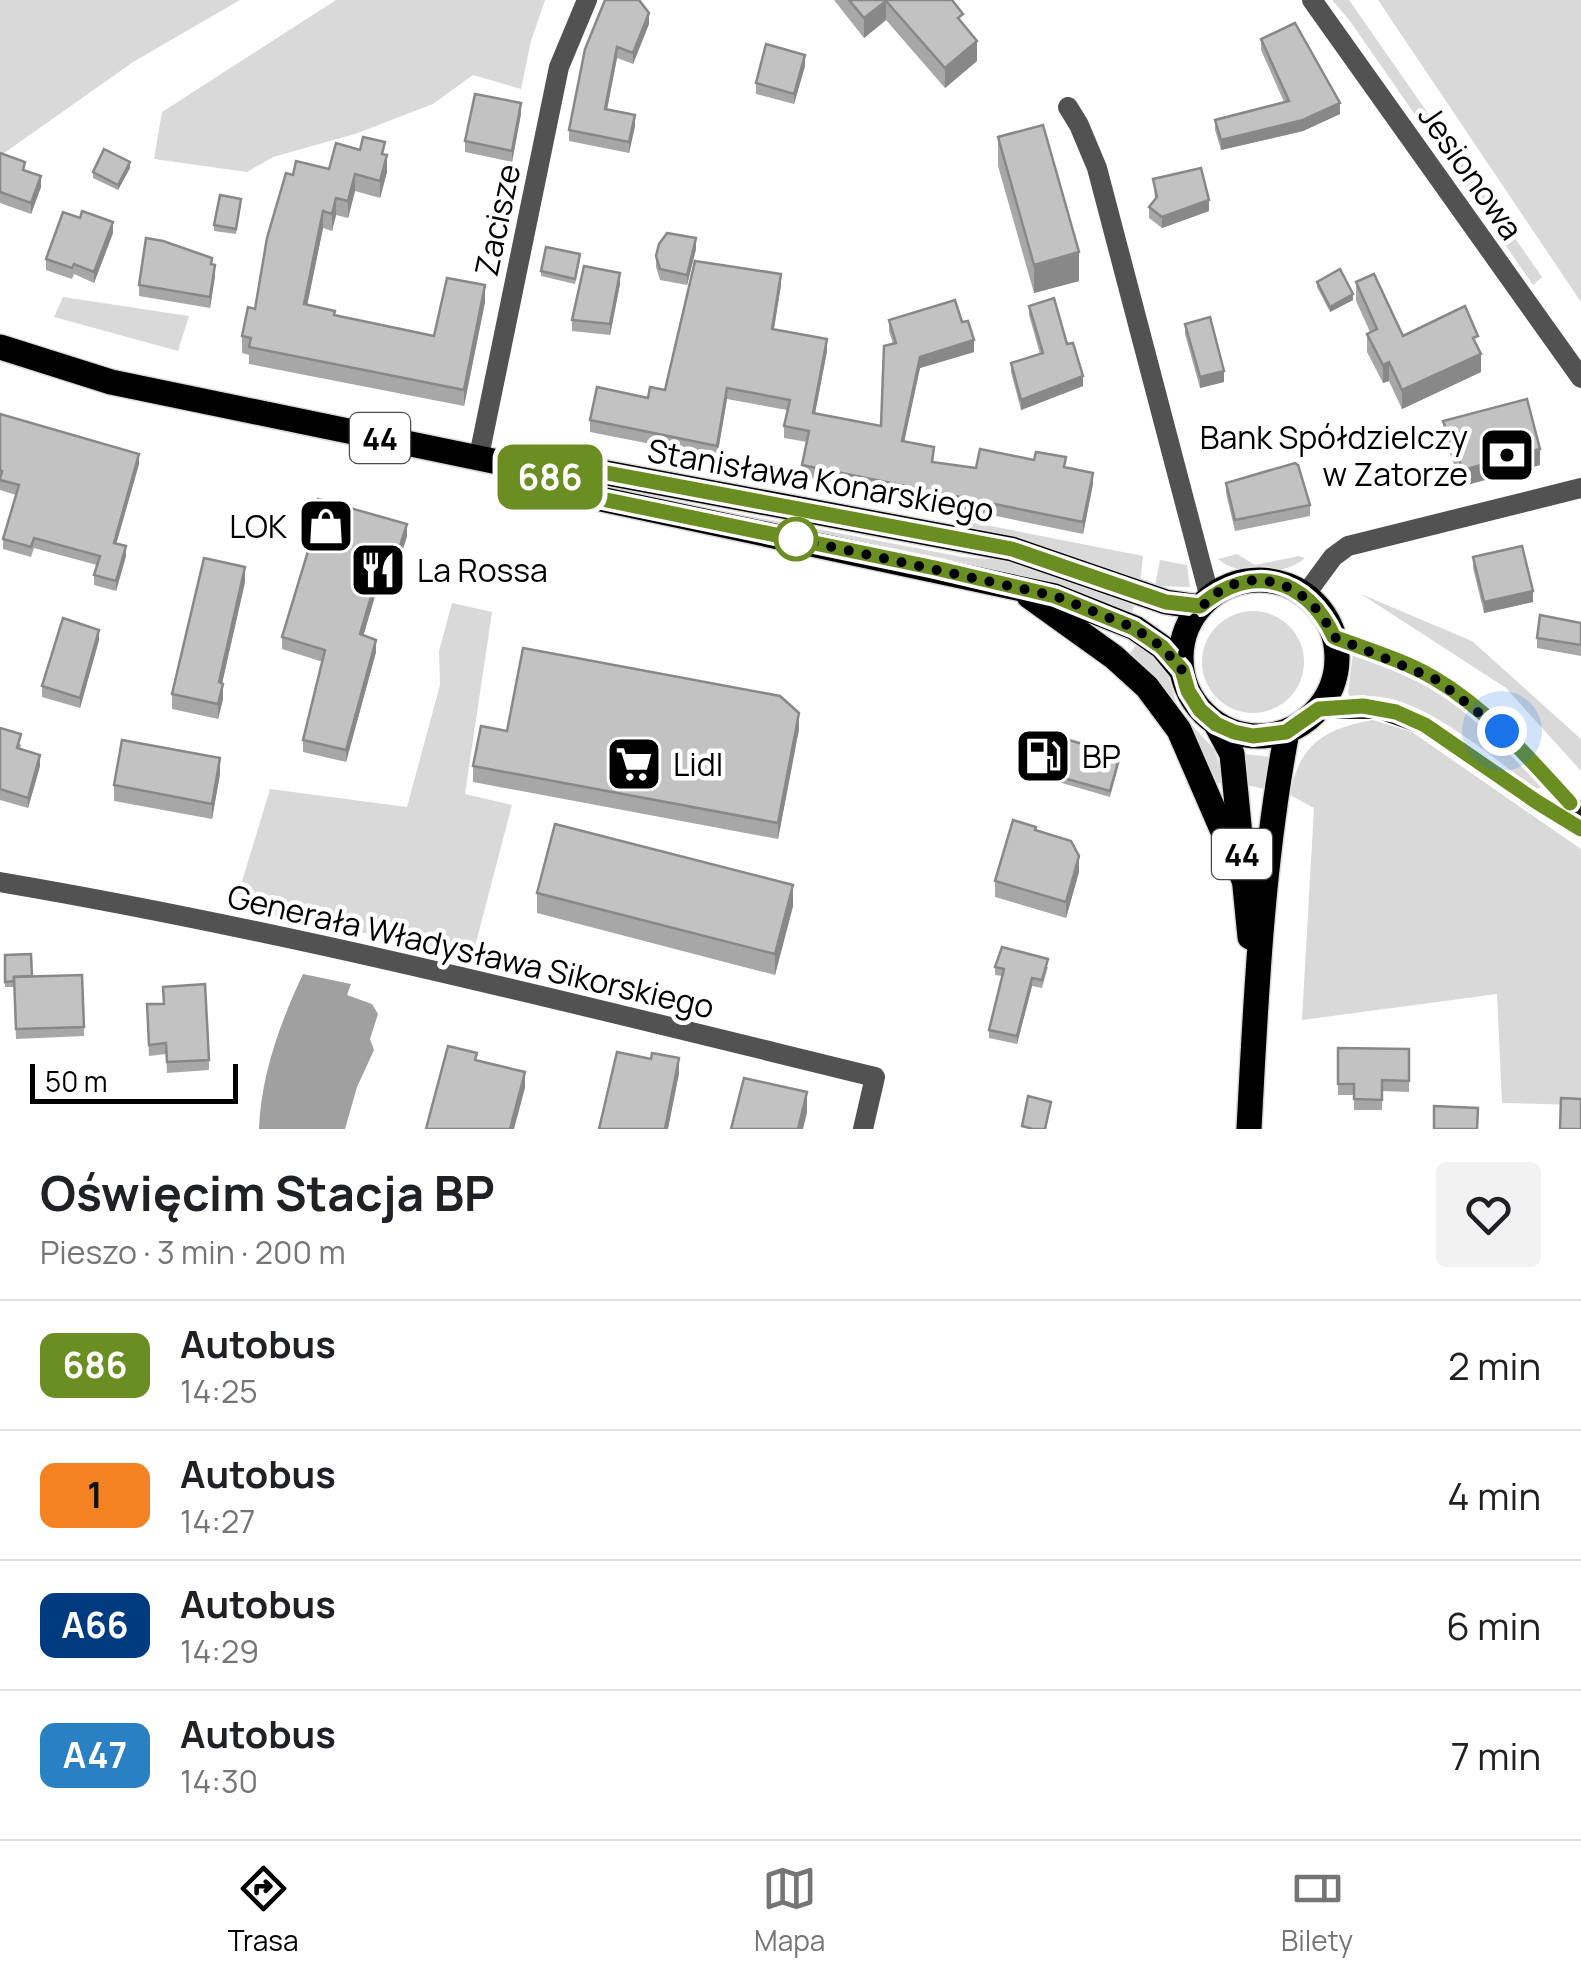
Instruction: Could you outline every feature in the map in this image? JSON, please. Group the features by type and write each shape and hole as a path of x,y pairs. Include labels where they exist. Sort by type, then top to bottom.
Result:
{"main road":[{"name":"Stanisława Konarskiego","path":"0,347 112,382 426,448 542,471 591,470 1012,549 1166,602 1208,600"},
{"name":"Stanisława Konarskiego","path":"542,471 573,493 1055,596 1134,628 1162,647 1182,670"},
{"name":"44","path":"1208,600 1232,586 1256,580 1282,584 1304,594"},
{"path":"1012,585 1114,657 1148,687 1180,730 1244,880"},
{"path":"1216,724 1253,736 1286,732 1319,709 1333,683 1338,660 1334,637 1323,613 1304,594"},
{"path":"1182,670 1188,626 1208,600"},
{"name":"44","path":"1182,670 1188,691 1200,710 1216,724 1232,754 1256,986"},
{"name":"44","path":"1249,1129 1256,986 1275,799 1286,732"}],"street":[{"name":"Zacisze","path":"479,456 559,66 586,0"},
{"name":"Jesionowa","path":"1312,0 1581,378"},
{"path":"1068,107 1097,168 1208,600"},
{"path":"1304,594 1333,557 1348,546 1581,488"},
{"path":"1334,637 1414,668 1464,699 1502,731 1581,815"},
{"path":"1319,709 1380,709 1425,725 1581,829"},
{"name":"Generała Władysława Sikorskiego","path":"0,882 160,909 874,1077 863,1129"}],"shaded area":[{"path":"0,0 240,0 133,62 0,156"},
{"path":"336,0 545,0 521,89 473,75 433,104 355,134 273,157 247,172 154,159 162,112"},
{"path":"1332,0 1349,0 1542,277 1533,285 1350,21"},
{"path":"1378,0 1581,0 1581,302"},
{"path":"63,297 189,316 178,351 54,317"},
{"path":"575,482 962,557 1016,561 1135,605 1130,616"},
{"path":"966,521 1143,556 1140,584 971,531"},
{"path":"1237,554 1255,565 1305,558 1286,568 1262,572 1237,569 1218,559"},
{"path":"1160,560 1187,565 1190,587 1155,586"},
{"path":"1361,594 1472,641 1581,739 1581,771 1506,688"},
{"path":"452,603 492,612 465,794 512,805 473,954 234,908 270,789 407,807 440,685 439,651"},
{"path":"1253,611 1273,615 1289,626 1300,642 1304,662 1300,682 1289,698 1273,709 1253,713 1233,709 1217,698 1206,682 1202,662 1206,642 1217,626 1233,615"},
{"path":"1139,640 1166,669 1176,702 1214,749 1226,783 1212,784 1129,655"},
{"path":"1353,653 1421,683 1468,711 1542,785 1540,788 1535,789 1462,734 1420,710 1381,697 1350,698"},
{"path":"1373,720 1412,732 1581,849 1581,1105 1502,1103 1497,994 1302,1020 1314,808 1290,795 1294,778 1316,742 1341,728"},
{"path":"1244,754 1272,757 1265,789 1246,785"},
{"path":"303,974 351,984 347,995 372,1004 378,1014 370,1039 374,1050 357,1087 345,1129 259,1129 263,1089 273,1050"}],"building":[{"path":"605,0 639,0 649,13 633,53 617,47 605,109 635,115 629,142 569,130 585,49"},
{"path":"849,0 952,0 963,14 958,18 977,41 945,68 886,1 864,18"},
{"path":"1295,23 1340,103 1303,120 1221,140 1215,120 1289,101 1261,39"},
{"path":"766,44 805,55 794,94 756,83"},
{"path":"475,94 521,103 512,151 465,141"},
{"path":"1043,125 1079,252 1034,265 998,137"},
{"path":"363,137 385,142 382,154 387,155 380,181 355,174 348,201 336,198 332,214 323,211 304,304 335,311 334,315 434,336 447,278 485,285 464,390 249,347 251,338 242,336 248,307 255,309 267,238 286,173 293,175 296,161 329,169 336,143 360,150"},
{"path":"104,149 130,162 118,185 93,172"},
{"path":"0,153 25,162 23,170 41,176 31,203 0,192"},
{"path":"1201,168 1209,200 1162,217 1149,207 1157,197 1153,179"},
{"path":"220,195 241,199 236,229 214,225"},
{"path":"82,211 113,222 94,272 46,259 63,212 80,218"},
{"path":"667,233 696,238 687,275 660,269 656,256"},
{"path":"146,238 212,258 211,264 215,265 210,297 139,285"},
{"path":"546,247 580,254 575,279 541,271"},
{"path":"695,261 781,274 772,329 827,339 813,413 881,426 884,346 896,343 889,320 955,300 962,322 968,321 974,340 920,357 902,441 934,447 932,462 976,468 980,449 1034,460 1036,452 1066,457 1064,467 1093,473 1083,522 802,465 809,431 784,426 790,400 727,388 717,446 590,420 597,387 648,398 650,387 665,390"},
{"path":"584,266 620,273 610,324 572,320"},
{"path":"1340,269 1353,294 1330,307 1317,282"},
{"path":"1374,274 1403,336 1465,306 1481,354 1402,390 1389,362 1383,365 1367,334 1377,329 1356,282"},
{"path":"1054,298 1067,344 1073,343 1083,376 1021,400 1011,363 1043,353 1029,306"},
{"path":"1210,317 1224,371 1200,377 1185,324"},
{"path":"1527,399 1540,449 1463,470 1443,421"},
{"path":"0,414 139,454 114,543 126,546 116,581 94,575 100,556 34,538 31,547 3,539 19,485 0,480"},
{"path":"1295,463 1310,505 1235,520 1226,483"},
{"path":"318,499 407,524 390,578 378,573 360,634 376,640 346,750 303,740 325,650 282,637 315,528 309,526"},
{"path":"1522,546 1533,591 1484,602 1473,557"},
{"path":"204,558 245,567 219,682 223,684 218,704 172,694"},
{"path":"1540,615 1581,623 1581,645 1537,638"},
{"path":"63,618 99,630 80,698 42,686"},
{"name":"Lidl","path":"523,648 780,696 799,713 778,823 473,766 481,726 507,731"},
{"path":"0,728 21,734 17,748 40,755 28,798 0,789"},
{"path":"1042,732 1120,755 1110,791 1031,769"},
{"path":"122,740 220,758 212,804 114,785"},
{"path":"1013,820 1071,841 1079,856 1066,902 995,881"},
{"path":"555,824 793,885 775,954 537,893"},
{"path":"1002,947 1048,959 1042,980 1032,978 1017,1036 989,1030 1004,969 995,967"},
{"path":"31,954 32,976 5,982 5,955"},
{"path":"82,975 84,1027 16,1029 14,977"},
{"path":"205,984 209,1060 167,1062 166,1043 149,1045 147,1004 164,1004 163,987"},
{"path":"448,1046 477,1053 475,1060 525,1072 510,1129 426,1129"},
{"path":"1338,1048 1409,1049 1409,1081 1382,1080 1382,1100 1354,1099 1354,1084 1338,1084"},
{"path":"617,1052 651,1059 652,1053 679,1058 665,1129 599,1129"},
{"path":"744,1078 807,1092 798,1129 731,1129"},
{"path":"1028,1096 1051,1102 1045,1129 1022,1126"},
{"path":"1561,1098 1581,1099 1581,1129 1560,1129"},
{"path":"1434,1106 1478,1108 1477,1129 1434,1129"}],"bus line":[{"name":"686","path":"1570,803 1502,731 1464,699 1414,668 1334,637 1323,613 1304,594 1282,584 1256,580 1232,586 1200,606 1166,602 1012,549 591,470 542,471 573,493 1055,596 1134,628 1162,647 1182,670 1188,691 1200,710 1216,724 1234,732 1253,736 1286,732 1319,709 1363,706 1396,712 1425,725 1581,829"}],"place":[{"name":"Bank Spółdzielczy w Zatorze","path":"1507,455"},
{"name":"LOK","path":"326,526"},
{"name":"La Rossa","path":"378,570"},
{"name":"BP","path":"1043,756"},
{"name":"Lidl","path":"634,764"}],"route":[{"path":"796,539 1055,596 1134,628 1162,647 1182,670 1188,626 1200,606 1232,586 1256,580 1282,584 1304,594 1323,613 1334,637 1437,680 1502,731"}]}
